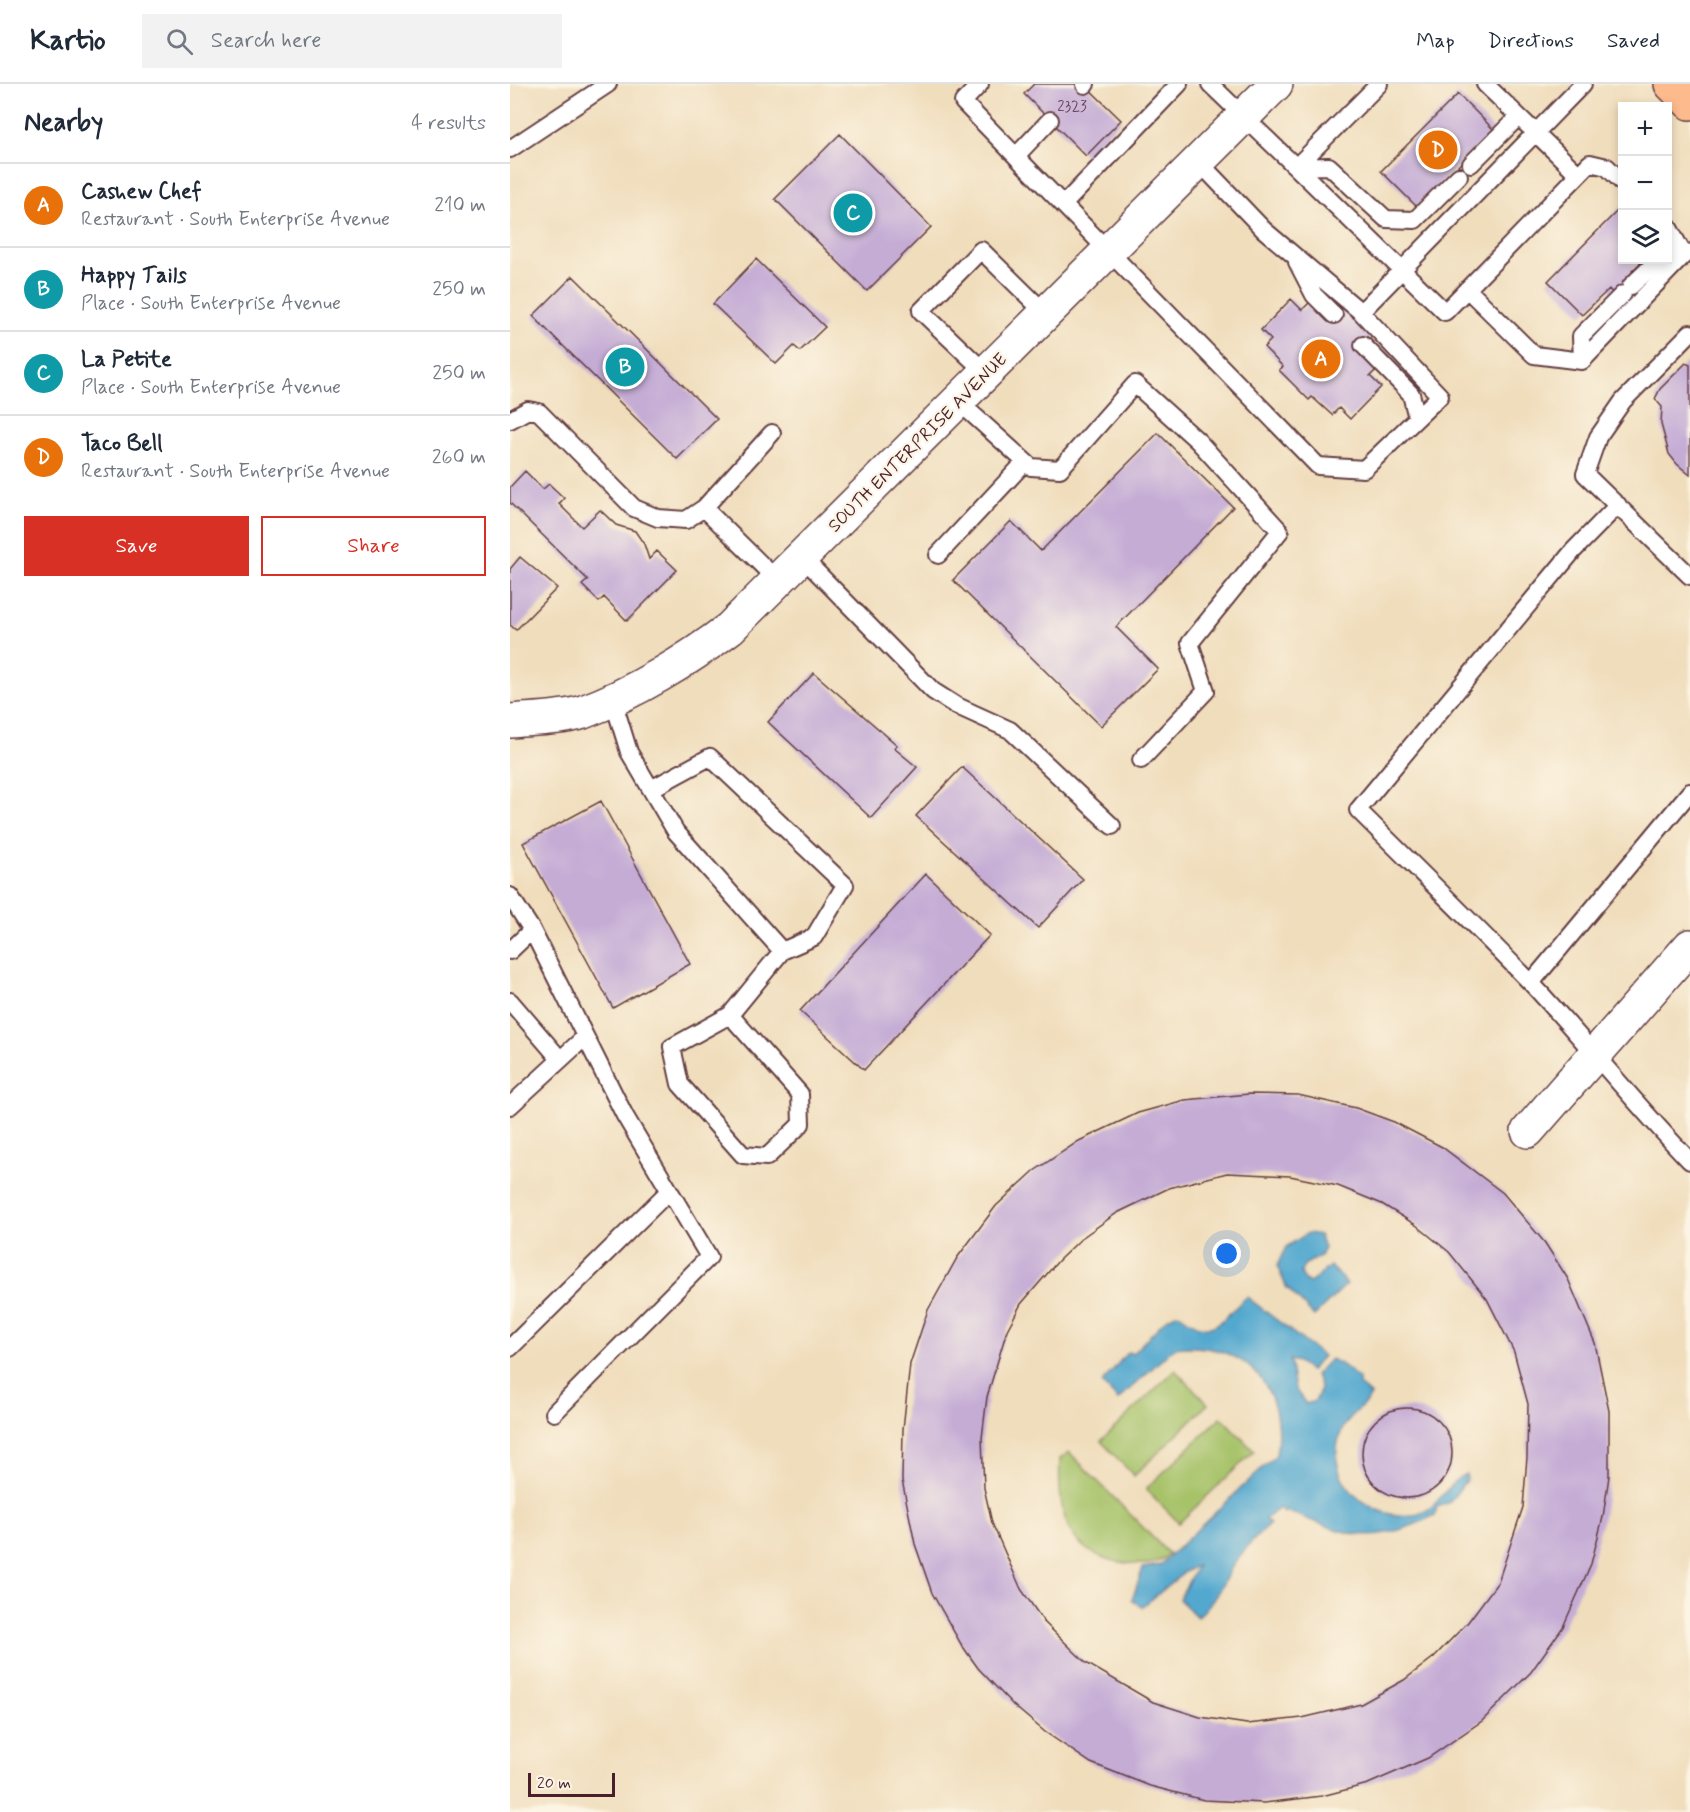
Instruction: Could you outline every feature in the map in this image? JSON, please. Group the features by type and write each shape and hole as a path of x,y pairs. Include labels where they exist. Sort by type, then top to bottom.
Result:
{"main road":[{"path":"1671,84 1690,103"}],"street":[{"name":"SOUTH ENTERPRISE AVENUE","path":"510,721 581,712 643,684 702,649 730,628 779,582 1276,84"},
{"path":"1528,1131 1690,946"}],"lane":[{"path":"510,149 608,84"},
{"path":"980,84 963,102 1110,250 1318,466 1364,469 1440,396 1361,312 1264,230 1198,161"},
{"path":"1064,204 1179,84"},
{"path":"1210,84 1444,312 1590,163 1607,167 1618,177"},
{"path":"1296,167 1379,84"},
{"path":"1485,84 1578,174"},
{"path":"1361,312 1583,84"},
{"path":"1471,164 1518,117"},
{"path":"1016,156 1050,120"},
{"path":"1296,167 1329,166 1386,219 1415,220 1459,176"},
{"path":"1582,361 1681,255 1672,235"},
{"path":"987,374 921,310 981,250 1046,314"},
{"path":"1294,255 1314,295 1334,315"},
{"path":"1582,361 1581,336 1654,264"},
{"path":"1467,289 1534,355 1582,361"},
{"path":"1690,333 1623,401 1598,437 1585,474 1690,576"},
{"path":"1363,345 1411,394 1417,418"},
{"path":"959,402 1031,467 1060,469 1135,384 1198,441 1280,531 1190,642 1206,691 1141,760"},
{"path":"510,420 528,410 539,412 634,508 658,518 686,520 704,508 772,433"},
{"path":"938,555 1025,462"},
{"path":"1618,505 1573,550 1358,810 1531,983 1596,1054 1646,1115 1690,1161"},
{"path":"704,508 779,582"},
{"path":"802,558 933,690 956,705 1010,730 1112,826"},
{"path":"612,698 630,752 676,832 782,951"},
{"path":"651,789 710,757 845,885 814,937 782,951 730,1016 672,1047 680,1084 743,1155 767,1157 801,1124 800,1094 730,1016"},
{"path":"1531,983 1690,792"},
{"path":"510,896 532,930 625,1116 709,1257 554,1413"},
{"path":"510,951 532,930"},
{"path":"510,1001 559,1058"},
{"path":"510,1106 559,1058 585,1037"},
{"path":"510,1348 669,1191"}],"green space":[{"path":"1175,1370 1208,1404 1134,1476 1101,1441"},
{"path":"1221,1417 1254,1451 1179,1523 1146,1489"},
{"path":"1069,1452 1169,1554 1149,1564 1126,1563 1106,1559 1090,1551 1078,1541 1069,1528 1060,1497 1060,1459"}],"water":[{"path":"1308,1233 1319,1235 1324,1248 1320,1256 1304,1265 1301,1272 1304,1280 1310,1283 1330,1266 1347,1284 1314,1316 1287,1288 1277,1266 1286,1247"},
{"path":"1247,1297 1323,1356 1310,1371 1298,1362 1290,1360 1295,1389 1306,1404 1315,1401 1320,1385 1315,1375 1330,1359 1356,1376 1359,1379 1359,1385 1371,1395 1345,1425 1337,1447 1338,1464 1343,1479 1364,1503 1396,1515 1422,1513 1436,1503 1459,1478 1466,1474 1467,1479 1450,1502 1437,1507 1435,1515 1393,1532 1376,1535 1344,1532 1286,1511 1284,1513 1280,1508 1265,1519 1270,1524 1240,1555 1213,1600 1197,1617 1179,1599 1197,1566 1186,1571 1142,1607 1132,1600 1143,1568 1160,1565 1276,1455 1278,1430 1275,1408 1267,1388 1255,1372 1240,1360 1221,1352 1199,1347 1174,1348 1118,1400 1102,1383 1126,1354 1129,1352 1132,1354 1166,1319 1178,1313 1190,1322 1208,1327 1222,1321"}],"building":[{"path":"1034,84 1084,84 1121,120 1086,156 1024,94"},
{"path":"1458,94 1494,130 1417,207 1381,171"},
{"path":"840,134 931,227 867,291 775,199"},
{"path":"1618,210 1618,264 1639,264 1632,271 1635,274 1614,295 1609,289 1582,315 1548,281"},
{"path":"756,259 825,327 800,351 794,346 776,364 713,304"},
{"path":"573,276 717,419 677,459 533,316"},
{"path":"1291,299 1302,310 1310,302 1328,320 1343,306 1372,336 1358,351 1377,369 1370,376 1381,387 1350,419 1339,408 1332,415 1312,397 1309,400 1279,370 1283,367 1264,347 1271,340 1261,330"},
{"path":"1686,363 1690,365 1690,475 1669,454 1661,424 1662,407 1655,399 1660,389"},
{"path":"1158,433 1233,507 1116,627 1158,669 1101,726 953,580 1011,521 1041,551"},
{"path":"525,471 543,489 549,484 564,498 559,504 582,527 600,510 616,525 635,531 644,544 649,559 657,551 677,570 627,621 604,597 599,602 582,585 588,580 510,503 510,487"},
{"path":"520,557 557,588 516,630 510,625 510,569"},
{"path":"814,673 897,745 894,748 917,767 871,818 768,722"},
{"path":"962,767 1083,879 1038,928 916,816"},
{"path":"601,801 690,964 613,1008 523,843"},
{"path":"926,874 990,935 864,1070 800,1011"},
{"path":"1249,1094 1298,1095 1356,1108 1394,1122 1442,1147 1503,1193 1545,1243 1568,1279 1595,1343 1609,1411 1609,1476 1603,1517 1591,1564 1563,1627 1531,1672 1482,1721 1428,1758 1368,1784 1322,1796 1264,1803 1204,1800 1150,1786 1091,1763 1045,1732 1013,1705 978,1668 961,1644 932,1593 915,1544 902,1480 903,1429 910,1364 928,1310 957,1258 996,1206 1034,1171 1079,1141 1138,1113 1185,1100","holes":["1227,1173 1290,1176 1338,1186 1382,1204 1416,1225 1449,1252 1487,1299 1514,1352 1528,1404 1527,1457 1523,1507 1498,1582 1468,1622 1434,1657 1404,1680 1361,1704 1302,1718 1247,1724 1200,1717 1153,1702 1086,1663 1044,1622 1021,1589 992,1523 984,1488 982,1438 987,1397 1007,1330 1021,1304 1059,1260 1083,1237 1117,1213 1169,1188"]},
{"path":"1407,1408 1424,1411 1439,1421 1449,1436 1452,1453 1449,1470 1439,1485 1424,1495 1407,1498 1390,1495 1375,1485 1365,1470 1362,1453 1365,1436 1375,1421 1390,1411"}],"place":[{"name":"Taco Bell","path":"1438,150"},
{"name":"La Petite","path":"853,213"},
{"name":"Cashew Chef","path":"1321,359"},
{"name":"Happy Tails","path":"625,367"}]}
